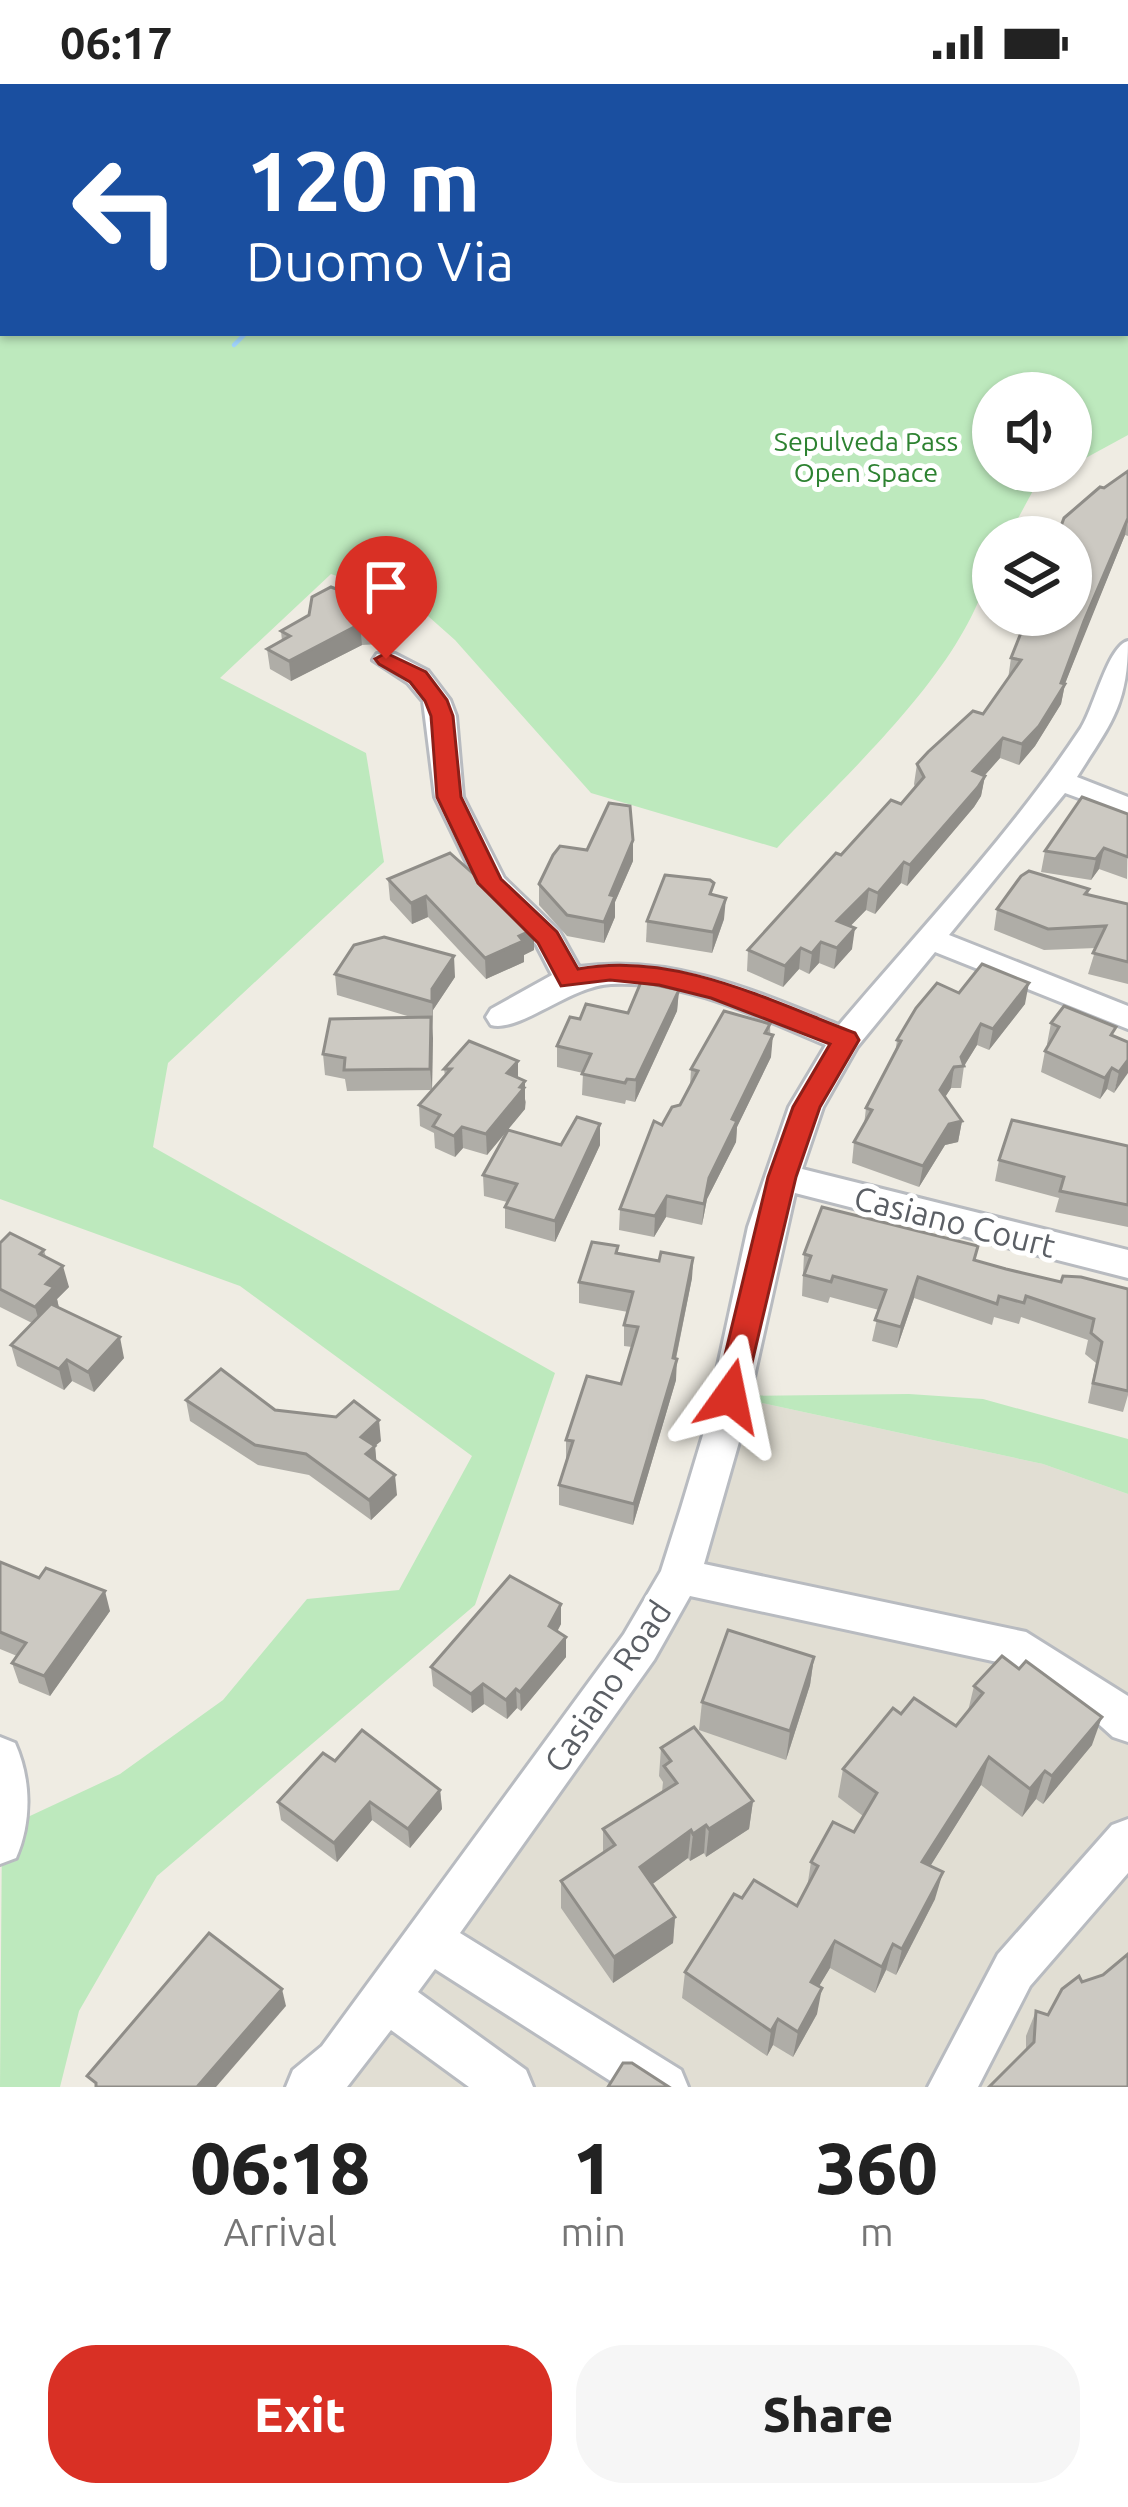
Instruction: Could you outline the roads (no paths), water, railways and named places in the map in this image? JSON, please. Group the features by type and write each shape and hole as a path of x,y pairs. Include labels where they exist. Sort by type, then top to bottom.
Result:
{"street":[{"name":"Casiano Road","path":"326,2079 639,1647 680,1576 722,1435 766,1227 806,1107 845,1040 1060,782 1104,713 1128,649"},
{"path":"386,659 418,677 436,700 442,716 449,797 459,819 490,883 548,938 570,980"},
{"path":"1060,782 1128,807"},
{"path":"930,939 1128,1018"},
{"path":"502,1017 570,980 610,972 659,976 718,991 845,1040"},
{"name":"Casiano Court","path":"782,1177 1128,1264"},
{"path":"680,1576 1026,1650 1097,1696 1128,1723"},
{"path":"0,1757 7,1780 0,1843"},
{"path":"952,2087 1013,1970 1128,1840"},
{"path":"428,1939 664,2087"},
{"path":"386,1998 508,2087"}],"waterway":[{"path":"234,345 243,336"}],"park label":[{"name":"Sepulveda Pass Open Space","path":"866,456"}]}
